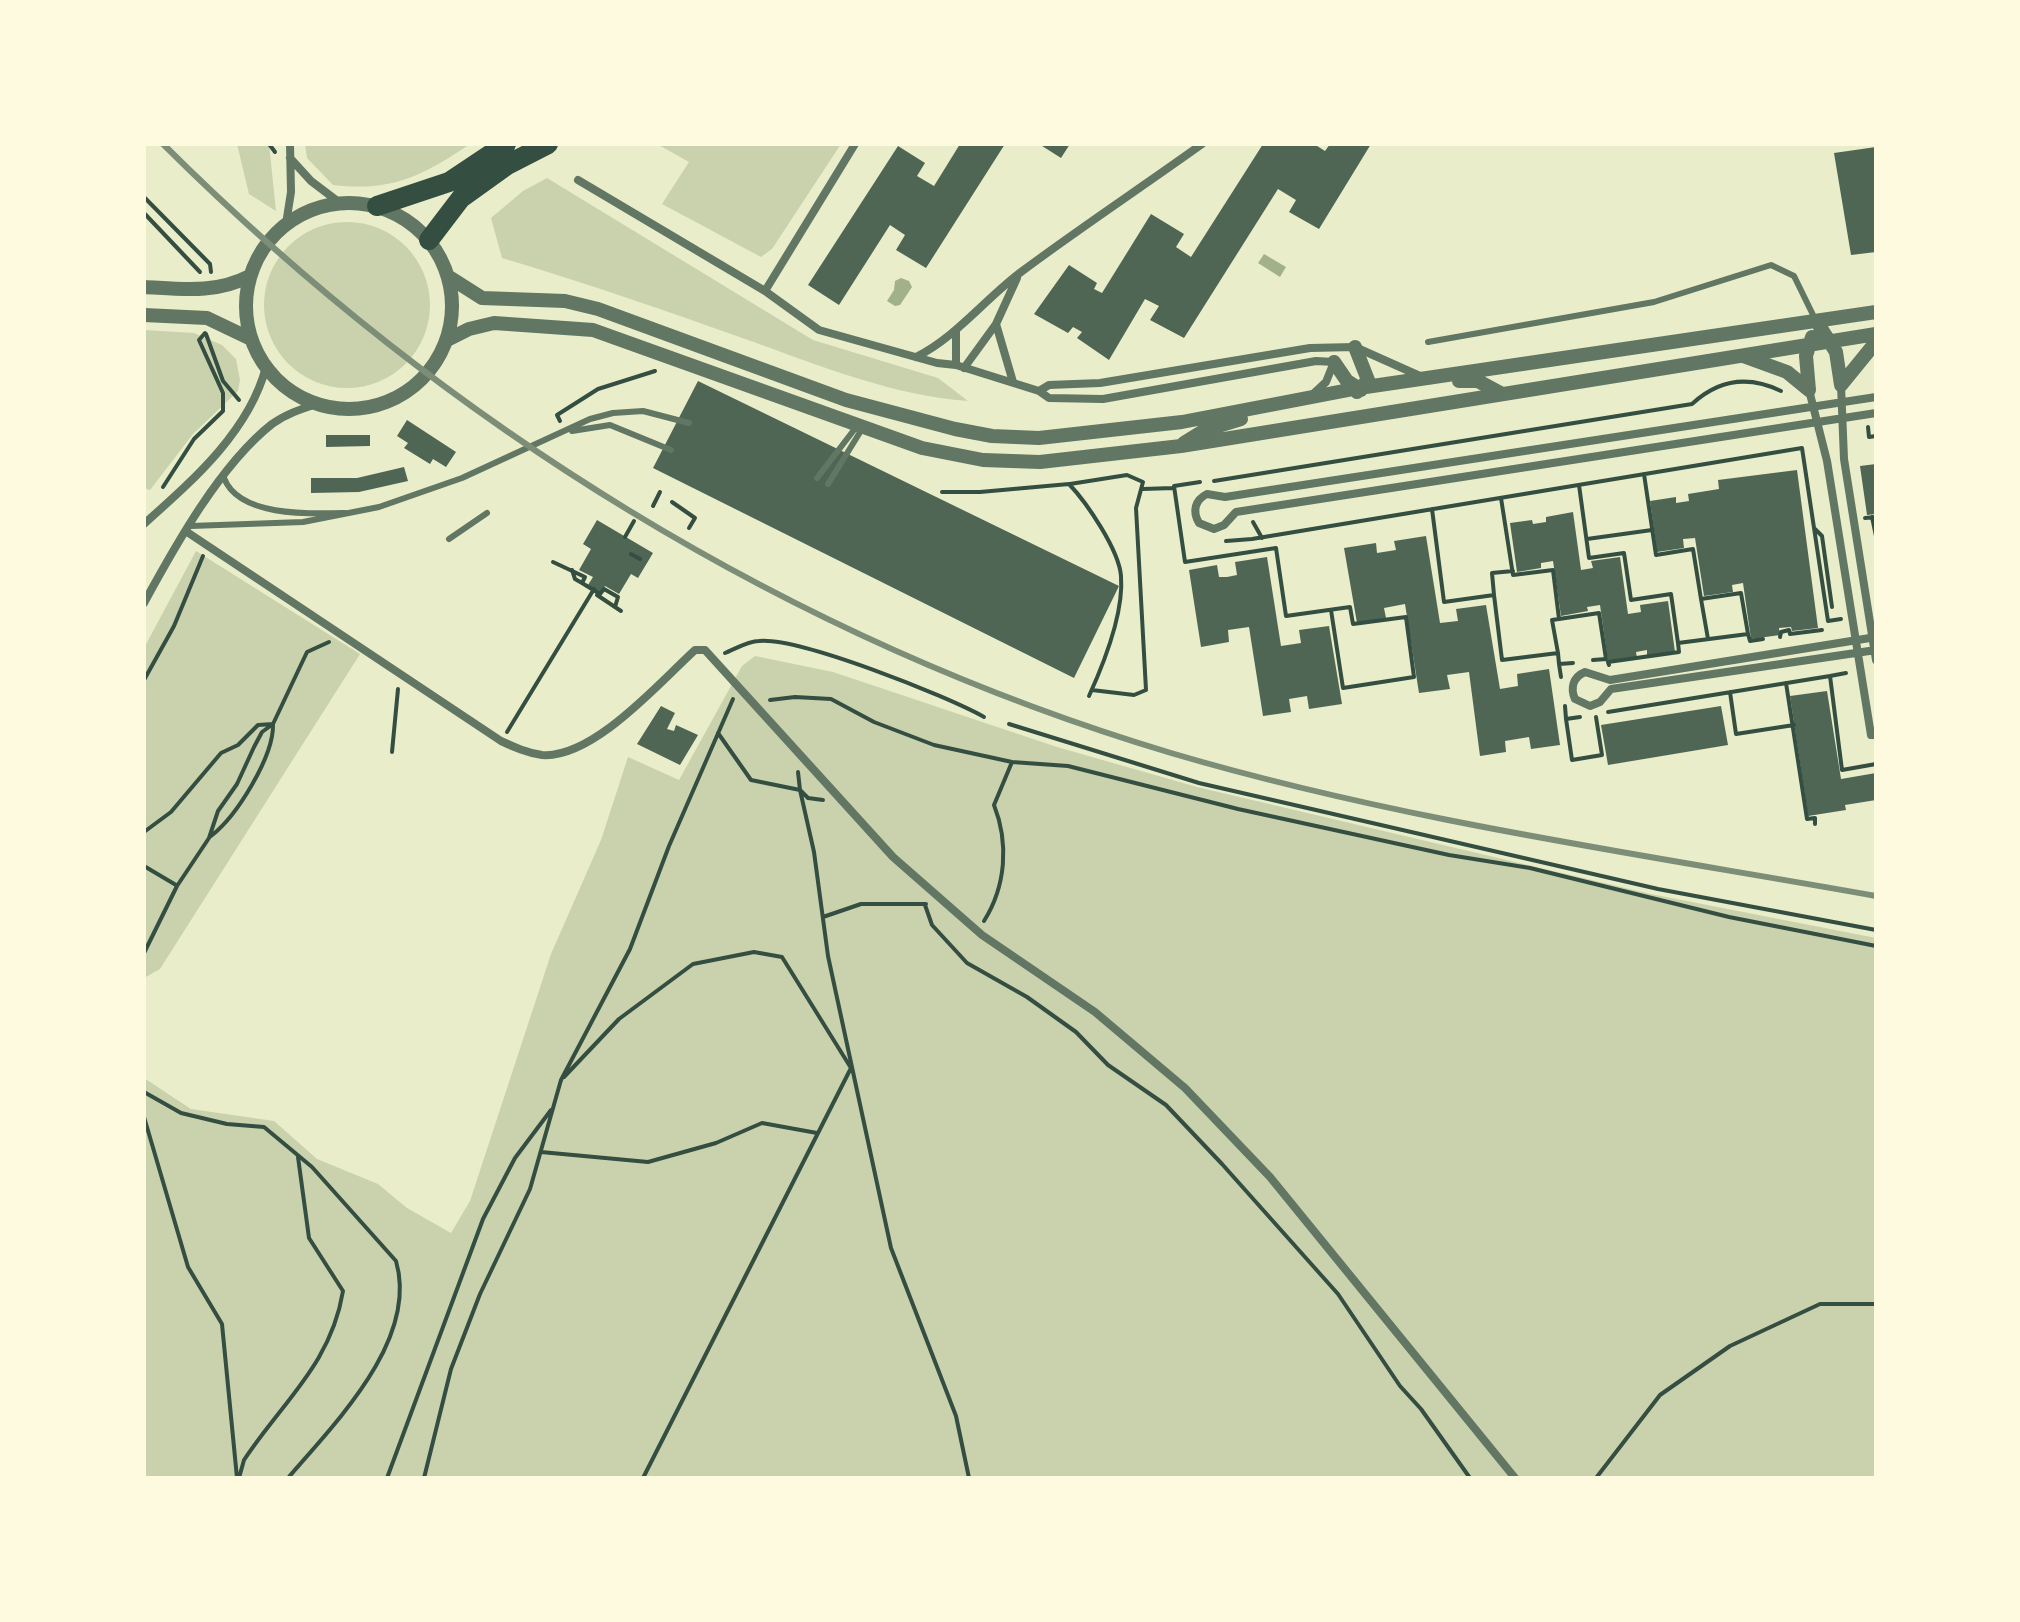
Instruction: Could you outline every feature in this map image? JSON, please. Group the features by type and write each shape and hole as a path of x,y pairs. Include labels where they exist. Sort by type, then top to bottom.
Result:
{"highway":[{"path":"377,206 449,182 506,144"},
{"path":"429,240 461,198 507,165 548,144"}],"street":[{"path":"286,224 291,192 290,144"},
{"path":"765,291 855,144"},
{"path":"916,357 956,331 973,311 1019,273 1202,144"},
{"path":"290,158 311,181 340,203"},
{"path":"578,180 765,291 819,330 1013,382 1049,398 1103,399 1316,361 1334,362"},
{"path":"340,203 377,206 406,219 429,240 449,277 453,309 447,340 432,368 409,390 380,404 349,409 317,404 288,389 266,367 251,339 246,307 250,276 264,247 286,224 311,210 340,203"},
{"path":"960,367 996,324 1019,273"},
{"path":"144,287 208,284 250,276"},
{"path":"449,277 482,298 565,301 598,309 846,400 992,436 1039,438 1115,432 1359,388 1876,312"},
{"path":"144,315 207,318 251,339"},
{"path":"1817,322 1836,352 1843,402 1841,419 1876,660"},
{"path":"1817,322 1806,356 1809,390 1819,421 1860,652 1871,735 1876,735"},
{"path":"447,340 469,329 494,323 593,330 922,448 983,460 1040,462 1181,446 1876,334"},
{"path":"996,324 1013,382"},
{"path":"956,331 960,367"},
{"path":"1841,385 1876,342"},
{"path":"1039,391 1049,385 1100,383 1310,348 1355,347 1424,379"},
{"path":"1181,446 1205,430 1248,417 1354,397 1368,380 1355,347"},
{"path":"1737,355 1787,372 1809,390"},
{"path":"1308,398 1326,382 1334,362"},
{"path":"1334,362 1347,381 1371,395 1465,381 1478,381 1502,394"},
{"path":"144,524 206,466 251,408 266,367"},
{"path":"1876,397 1225,497 1207,494 1198,502 1195,512 1203,526 1214,529 1224,525 1236,512 1876,413"},
{"path":"144,603 224,478 272,424 294,411 317,404"},
{"path":"189,529 208,546 501,741 543,755 575,748 625,714 695,650 705,650 842,803 937,897 977,931 1095,1012 1185,1088 1270,1177 1515,1478"},
{"path":"1874,638 1610,680 1585,672 1575,678 1572,689 1575,699 1590,706 1600,702 1611,689 1875,650"}],"lane":[{"path":"1428,342 1654,302 1771,265 1794,276 1817,322"},
{"path":"189,529 303,522 352,513 462,478 590,419 613,413 643,411 689,423"},
{"path":"565,433 610,425 671,450"},
{"path":"817,478 860,427"},
{"path":"828,484 860,427"},
{"path":"224,478 235,494 264,506 300,512 352,513"},
{"path":"144,517 161,509"},
{"path":"449,539 487,513"}],"path":[{"path":"144,197 210,264 208,284"},
{"path":"144,213 208,284"},
{"path":"161,509 152,500 194,439 223,411 223,393 199,340 206,331 207,342 223,381 251,408"},
{"path":"565,433 557,415 598,389 640,374 667,373"},
{"path":"1861,423 1868,423 1869,437 1876,436"},
{"path":"1804,464 1828,621 1843,618"},
{"path":"1644,474 1656,555 1693,549 1708,639"},
{"path":"942,492 1069,484 1127,475 1137,478 1143,489"},
{"path":"1143,489 1174,488 1218,479"},
{"path":"1069,484 1102,531 1121,574 1117,611 1089,696"},
{"path":"1579,485 1589,558 1624,553 1631,600 1671,594 1678,643"},
{"path":"1174,488 1185,562 1276,548 1286,616 1350,607 1353,624 1406,617 1414,677 1343,688 1331,610"},
{"path":"1092,690 1134,695 1146,690 1136,508 1136,499 1143,489"},
{"path":"653,506 660,492"},
{"path":"1501,498 1513,575 1553,570 1559,619"},
{"path":"672,502 695,518 689,528"},
{"path":"1862,503 1865,518 1874,517 1876,536"},
{"path":"1432,509 1444,602 1494,595"},
{"path":"1231,540 1250,518 1262,538"},
{"path":"625,537 634,521"},
{"path":"1814,527 1822,536 1832,607"},
{"path":"1587,539 1652,530"},
{"path":"144,680 174,626 208,546"},
{"path":"631,554 640,559"},
{"path":"553,562 585,577 582,583 600,594 604,589 618,597 615,607"},
{"path":"1513,571 1492,573 1502,660 1558,653"},
{"path":"593,590 621,611"},
{"path":"501,741 515,723 593,590"},
{"path":"1701,599 1741,593 1748,634"},
{"path":"1559,664 1552,620 1599,613 1607,660 1591,660"},
{"path":"209,838 227,824 247,791 273,740 273,724 307,652 342,636"},
{"path":"711,658 759,641 804,648 848,659 984,717"},
{"path":"1830,676 1846,673"},
{"path":"392,752 394,709 401,675"},
{"path":"1786,683 1807,819 1815,818 1815,824"},
{"path":"424,1478 451,1369 480,1294 525,1202 561,1080 630,949 669,846 737,689 768,700 795,697 831,699 874,722 934,745 1012,762 1068,766 1238,809 1449,855 1530,868 1729,917 1876,946"},
{"path":"1730,692 1736,734 1793,725"},
{"path":"1566,719 1572,760 1602,755 1596,714"},
{"path":"144,832 171,812 221,753 238,745 258,725 273,724"},
{"path":"144,953 177,886 209,838 218,811 237,784 262,732 273,724"},
{"path":"1009,724 1199,783 1658,889 1876,930"},
{"path":"718,733 751,780 800,790 808,798 842,803"},
{"path":"977,931 997,899 1005,832 994,805 1012,762"},
{"path":"800,790 814,852 851,1068 891,1248 956,1416 969,1478"},
{"path":"144,866 177,886"},
{"path":"823,917 861,904 925,905 937,897"},
{"path":"925,905 932,925 967,963 1027,997 1076,1032 1108,1065 1166,1105 1338,1294 1400,1386 1421,1409 1470,1478"},
{"path":"561,1080 619,1019 693,964 754,952 782,957 851,1068"},
{"path":"643,1478 851,1068"},
{"path":"144,1092 181,1113 227,1124 264,1127 298,1155 396,1261 401,1278 396,1323 347,1412 288,1478"},
{"path":"387,1478 483,1219 515,1158 553,1108"},
{"path":"144,1117 188,1267 222,1324 238,1478"},
{"path":"541,1152 648,1162 716,1143 762,1123 816,1134 824,1124"},
{"path":"238,1478 244,1460 317,1364 337,1325 343,1291 309,1238 298,1155"},
{"path":"1596,1478 1660,1395 1730,1346 1820,1304 1876,1304"}],"shaded area":[{"path":"237,144 269,144 276,211 249,194"},
{"path":"305,144 470,144 437,165 406,179 354,187 333,185 307,158"},
{"path":"657,144 841,144 772,249 761,257 662,204 689,162"},
{"path":"547,178 813,340 938,378 968,401 913,393 831,370 627,298 502,258 491,218 523,191"},
{"path":"347,222 379,229 405,247 423,273 430,305 423,337 405,363 379,381 347,388 315,381 289,363 271,337 264,305 271,273 289,247 315,229"},
{"path":"1264,254 1286,267 1280,277 1258,263"},
{"path":"901,278 909,281 912,287 900,305 895,306 887,301 894,290 895,281"},
{"path":"144,330 194,333 222,345 236,359 240,380 238,391 193,434 150,490 144,488"},
{"path":"196,551 360,654 160,969 144,978 144,648"},
{"path":"755,656 833,672 1057,747 1197,787 1651,894 1876,938 1876,1478 144,1478 144,1078 191,1109 274,1121 317,1159 378,1184 407,1208 451,1233 470,1201 551,954 601,840 628,757 679,780 742,666"}],"building":[{"path":"960,144 1005,144 926,268 896,250 905,235 890,225 839,305 808,285 898,146 925,163 917,176 934,186"},
{"path":"1039,144 1070,144 1061,158"},
{"path":"1263,144 1314,144 1325,151 1330,144 1371,144 1319,229 1289,212 1296,200 1278,189 1184,338 1150,320 1159,306 1145,299 1109,360 1077,338 1082,332 1073,327 1068,333 1034,314 1069,265 1097,283 1094,289 1102,293 1151,214 1184,234 1176,247 1191,257"},
{"path":"1876,147 1876,252 1851,255 1834,153"},
{"path":"698,381 1119,586 1074,678 653,468"},
{"path":"407,420 456,452 446,467 433,459 430,464 404,448 408,443 397,436"},
{"path":"326,435 370,435 370,446 326,447"},
{"path":"1876,464 1876,514 1867,515 1860,466"},
{"path":"404,467 408,481 359,492 311,493 311,478 357,478"},
{"path":"1797,470 1818,628 1792,631 1791,627 1779,628 1780,635 1751,639 1743,583 1732,585 1733,592 1704,596 1695,538 1683,539 1684,548 1657,552 1650,501 1676,497 1676,503 1689,501 1688,494 1719,489 1718,480"},
{"path":"1573,512 1581,570 1593,568 1591,561 1620,557 1628,614 1641,612 1640,605 1668,601 1675,652 1647,656 1647,650 1636,652 1637,658 1608,662 1600,605 1587,607 1588,611 1561,616 1553,561 1541,563 1541,568 1517,572 1510,523 1546,522 1546,517"},
{"path":"597,520 653,553 638,578 631,574 619,594 605,586 601,593 588,585 593,577 579,570 591,549 583,544"},
{"path":"1426,536 1440,623 1458,621 1456,609 1486,605 1500,689 1518,686 1517,674 1549,669 1560,745 1531,749 1529,737 1505,741 1506,752 1480,756 1469,672 1447,675 1450,689 1419,693 1405,604 1384,608 1386,618 1357,623 1344,548 1376,543 1377,553 1396,550 1394,541"},
{"path":"1267,557 1281,646 1301,643 1299,630 1329,626 1342,704 1309,709 1307,696 1289,699 1291,712 1263,716 1249,627 1228,630 1229,642 1201,647 1189,570 1217,565 1219,577 1227,577 1237,575 1235,562"},
{"path":"1827,691 1841,779 1876,773 1876,800 1845,805 1846,810 1808,816 1790,696"},
{"path":"661,706 675,713 667,729 674,731 676,725 698,735 680,765 637,744"},
{"path":"1721,706 1728,745 1608,765 1601,725"}],"railway":[{"path":"163,144 271,246 385,341 505,430 630,511 759,584 892,649 1030,706 1171,753 1258,777 1433,817 1876,896"}]}
